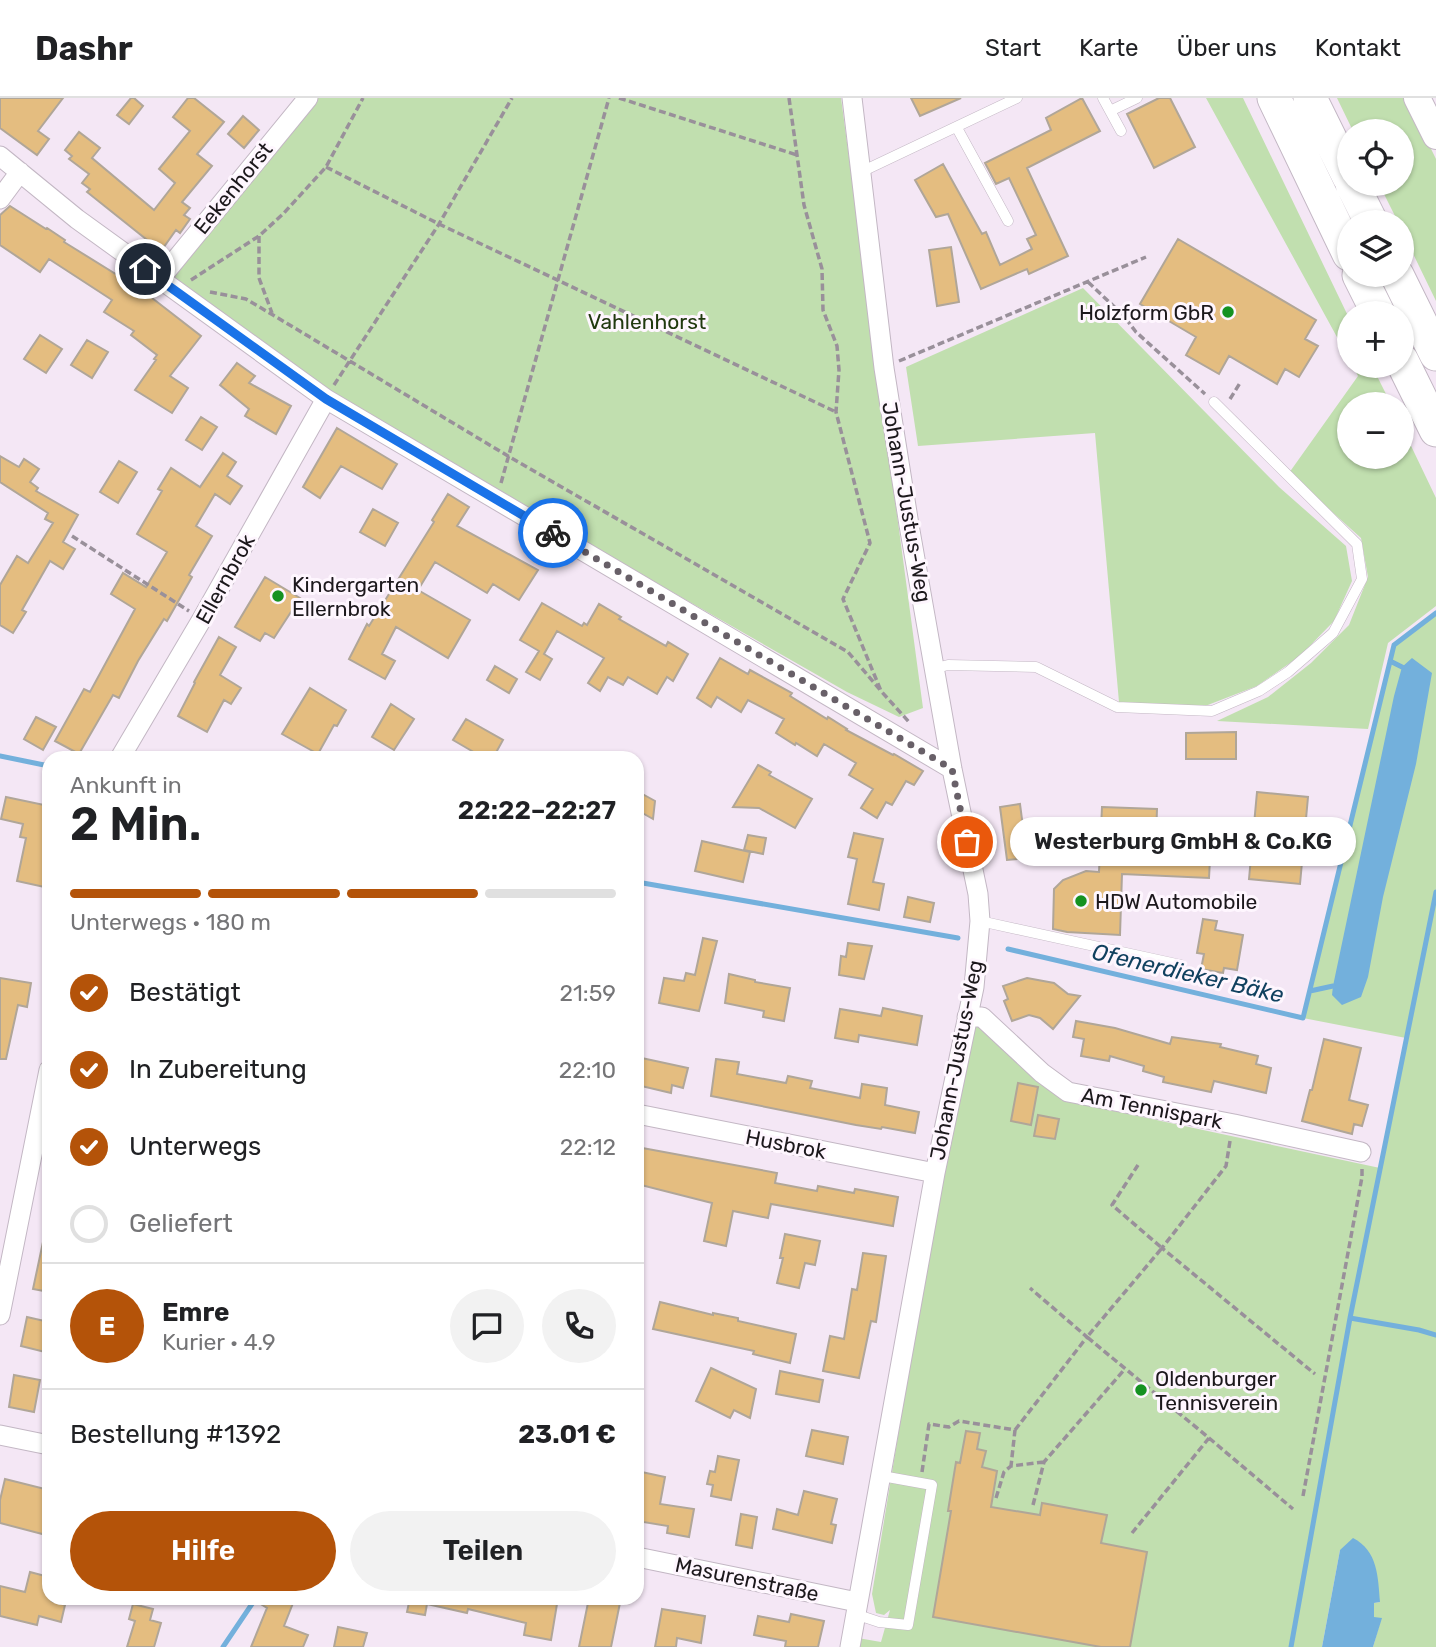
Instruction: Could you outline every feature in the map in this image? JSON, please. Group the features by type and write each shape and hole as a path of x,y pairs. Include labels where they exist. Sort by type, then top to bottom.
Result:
{"highway":[{"path":"1274,98 1337,229"},
{"path":"1310,98 1337,153"},
{"path":"1403,287 1436,354"},
{"path":"1410,378 1436,430"}],"street":[{"name":"Eekenhorst","path":"163,282 308,98"},
{"name":"Johann-Justus-Weg","path":"850,1647 935,1173 974,987 980,920 978,894 952,769 884,368 852,98"},
{"path":"1417,98 1436,136"},
{"path":"0,156 77,219 326,399 952,769"},
{"path":"0,199 20,172"},
{"name":"Ellernbrok","path":"124,751 326,399"},
{"name":"Am Tennispark","path":"967,1017 982,1017 1042,1073 1068,1092 1361,1152"},
{"path":"0,1315 42,1105"},
{"name":"Husbrok","path":"644,1115 935,1173"},
{"path":"0,1435 42,1443"},
{"name":"Masurenstraße","path":"644,1559 856,1608"}],"lane":[{"path":"861,172 1017,98"},
{"path":"1103,98 1121,131"},
{"path":"1110,111 1137,98"},
{"path":"957,128 1008,221"},
{"path":"936,668 948,665 1036,667 1116,707 1212,711 1259,691 1288,672 1333,633 1362,579 1357,544 1213,402"},
{"path":"980,920 1181,965"},
{"path":"856,1608 879,1622 908,1625 932,1485 882,1476"}],"path":[{"path":"163,282 183,286 260,236 326,167 363,98"},
{"path":"326,399 349,358 439,224 512,98"},
{"path":"497,500 609,98"},
{"path":"619,98 797,155"},
{"path":"789,98 804,205 821,269 823,310 837,346 839,370 836,412 870,543 843,599 881,691"},
{"path":"326,167 439,224 836,412"},
{"path":"260,236 259,278 273,315"},
{"path":"884,368 1146,257"},
{"path":"1088,282 1123,315 1136,332 1213,402 1225,406 1240,383"},
{"path":"208,291 246,299 349,358 508,456 848,652 917,730"},
{"path":"72,536 202,619"},
{"path":"1011,1466 1015,1430 1226,1166 1234,1124"},
{"path":"1303,1496 1362,1177 1361,1152"},
{"path":"1138,1165 1112,1205 1315,1374"},
{"path":"1030,1287 1087,1338 1293,1509"},
{"path":"1033,1505 1044,1462 1124,1369"},
{"path":"932,1485 921,1470 929,1424 949,1427 959,1421 1015,1430"},
{"path":"1132,1533 1209,1438"},
{"path":"996,1498 1004,1472 1011,1466 1044,1462"}],"green space":[{"name":"Vahlenhorst","path":"318,98 841,98 923,708 899,717 847,692 324,393 168,276 230,197"},
{"path":"1206,98 1243,98 1341,301 1337,301 1337,337"},
{"path":"1337,98 1406,98 1436,159 1436,301 1414,256 1414,210 1392,210 1385,196 1414,196 1414,119 1347,119"},
{"path":"1083,288 1279,487 1346,546 1352,581 1334,621 1300,656 1257,686 1200,708 1119,702 1095,433 918,446 906,367"},
{"path":"1357,378 1378,378 1385,392 1347,392"},
{"path":"1337,406 1337,469 1414,469 1414,452 1436,498 1436,606 1388,643 1368,729 1217,721 1268,697 1311,663 1349,625 1368,577 1361,538 1289,473"},
{"path":"1436,613 1436,1647 1373,1647 1381,1619 1374,1618 1374,1603 1380,1602 1340,1550 1322,1647 850,1647 852,1637 881,1642 890,1610 884,1615 876,1613 872,1594 967,1017 1063,1100 1380,1168 1406,1038 1303,1018 1394,645"}],"water":[{"path":"1412,658 1432,673 1416,764 1383,897 1368,977 1361,997 1342,1005 1332,995 1333,986 1394,696 1402,667"},
{"path":"1353,1538 1361,1543 1372,1557 1380,1602 1374,1603 1374,1617 1382,1618 1373,1647 1322,1647 1340,1550"}],"building":[{"path":"0,98 63,98 38,131 49,139 37,155 0,128"},
{"path":"131,98 143,106 129,124 117,115"},
{"path":"188,98 194,98 224,122 197,154 212,166 182,202 190,208 184,215 190,219 180,233 176,230 161,251 87,192 90,189 82,183 89,174 69,159 72,156 65,150 79,132 100,148 92,158 154,210 175,183 159,169 190,131 173,117"},
{"path":"911,98 961,98 920,116"},
{"path":"1082,98 1100,131 1027,168 1068,256 1029,274 1027,269 981,289 948,214 936,217 915,180 943,164 982,234 986,232 1000,265 1032,249 1027,239 1036,235 1009,178 996,184 985,163 1051,130 1046,118"},
{"path":"1159,98 1170,98 1195,147 1154,168 1127,114"},
{"path":"243,116 259,130 244,148 228,134"},
{"path":"10,206 143,291 201,336 170,376 188,388 172,413 135,390 157,355 131,335 134,331 104,312 112,300 49,259 40,272 0,245 0,215"},
{"name":"Holzform GbR","path":"1178,239 1316,320 1305,339 1318,346 1299,377 1285,369 1277,384 1229,356 1219,374 1186,355 1196,337 1140,304"},
{"path":"951,247 959,302 937,306 929,250"},
{"path":"40,335 62,349 46,373 24,359"},
{"path":"87,340 108,352 92,378 71,365"},
{"path":"237,363 255,376 249,383 291,406 276,434 245,416 249,409 220,385"},
{"path":"201,417 217,427 202,450 186,440"},
{"path":"337,428 397,464 382,489 341,466 320,498 303,487"},
{"path":"223,453 236,462 227,476 242,486 230,504 215,494 196,526 212,536 189,575 192,577 167,621 164,619 138,661 119,698 113,695 81,751 73,751 55,741 84,689 90,692 135,609 111,594 123,573 146,587 167,552 137,534 162,491 158,489 171,468 200,487"},
{"path":"0,456 19,467 24,459 39,469 30,482 38,488 36,491 78,515 63,542 75,549 63,569 50,561 22,610 26,612 13,633 0,625 0,585 17,556 28,563 53,523 45,519 48,513 0,482"},
{"path":"119,461 137,472 118,503 100,492"},
{"path":"448,494 469,507 457,526 538,570 519,600 493,584 487,593 435,562 418,590 470,620 448,658 396,627 382,654 395,661 385,679 349,659 367,624 369,626 434,522 432,520"},
{"path":"373,509 398,523 385,546 360,532"},
{"path":"265,577 300,598 274,638 265,633 260,641 235,627"},
{"path":"542,603 582,626 584,623 587,625 599,604 666,646 668,642 688,654 673,681 667,677 657,694 628,677 623,685 608,677 600,691 588,683 604,658 557,631 544,654 552,659 540,680 526,672 539,651 520,640"},
{"path":"219,637 236,647 220,675 241,688 231,704 224,700 207,732 178,716"},
{"path":"720,658 748,674 750,670 792,693 790,696 827,719 828,717 846,730 923,771 914,785 906,781 892,805 886,802 877,818 861,808 873,789 849,775 856,763 824,744 817,756 796,743 795,745 776,733 784,719 748,700 741,712 717,697 711,707 697,698"},
{"path":"495,666 517,679 509,693 487,680"},
{"path":"310,688 346,710 320,751 313,751 282,734"},
{"path":"391,704 414,719 394,750 372,737"},
{"path":"36,717 56,727 43,750 24,739"},
{"path":"466,719 503,740 497,751 472,751 453,740"},
{"path":"1236,732 1236,759 1186,759 1186,733"},
{"path":"758,765 771,772 769,775 812,799 795,828 759,808 733,807"},
{"path":"1257,792 1308,797 1300,884 1249,879"},
{"path":"644,795 655,801 653,819 644,814"},
{"path":"6,797 42,805 42,886 17,881 26,838 20,837 23,824 1,819"},
{"path":"1020,804 1027,858 1007,860 1000,807"},
{"path":"1102,807 1157,809 1156,837 1211,840 1209,878 1122,874 1120,935 1053,929 1054,889 1063,880 1086,871 1099,872"},
{"path":"854,833 883,839 873,882 884,884 879,910 848,904 857,859 848,857"},
{"path":"748,835 766,838 763,854 744,850"},
{"path":"702,841 750,852 743,882 695,871"},
{"path":"908,897 934,903 930,922 904,917"},
{"path":"1203,919 1217,921 1215,930 1243,935 1237,970 1224,968 1223,973 1201,969 1204,954 1197,953"},
{"path":"703,938 717,941 699,1011 659,1003 664,978 684,981 686,973 695,975"},
{"path":"848,943 872,946 864,979 839,975 841,956 846,957"},
{"path":"729,974 790,988 784,1021 763,1017 764,1011 725,1003"},
{"path":"0,978 31,983 27,1007 18,1005 6,1059 0,1059"},
{"path":"1027,978 1054,983 1068,994 1080,996 1053,1029 1040,1018 1029,1015 1012,1021 1004,1001 1008,999 1003,986"},
{"path":"883,1008 922,1016 917,1045 859,1035 858,1042 835,1038 840,1009 881,1016"},
{"path":"1076,1021 1115,1028 1170,1044 1172,1037 1221,1044 1220,1047 1258,1056 1256,1064 1271,1068 1266,1093 1214,1081 1211,1092 1163,1082 1164,1077 1143,1071 1144,1066 1110,1056 1109,1061 1081,1056 1084,1039 1073,1037"},
{"path":"1324,1039 1361,1048 1349,1100 1368,1105 1362,1126 1354,1124 1352,1134 1302,1121"},
{"path":"644,1059 688,1068 683,1088 672,1085 671,1093 644,1087"},
{"path":"716,1059 739,1062 737,1074 786,1083 788,1076 812,1081 810,1088 860,1098 862,1084 887,1088 885,1105 919,1112 915,1133 856,1125 711,1096"},
{"path":"1018,1083 1038,1087 1031,1125 1011,1121"},
{"path":"1038,1115 1059,1119 1055,1139 1034,1136"},
{"path":"644,1148 777,1173 775,1183 817,1191 818,1186 898,1197 893,1226 771,1204 768,1218 733,1211 726,1246 704,1241 712,1203 644,1186"},
{"path":"785,1234 820,1241 815,1265 805,1263 799,1288 777,1283"},
{"path":"42,1247 42,1291 33,1289"},
{"path":"863,1253 886,1256 876,1322 871,1321 859,1378 823,1371 830,1336 844,1339 852,1289 857,1290"},
{"path":"660,1302 738,1318 738,1321 796,1334 790,1363 753,1354 754,1351 653,1329"},
{"path":"27,1317 42,1320 42,1351 21,1346"},
{"path":"711,1368 756,1389 750,1418 734,1410 730,1418 696,1401"},
{"path":"780,1371 823,1380 819,1402 776,1394"},
{"path":"14,1375 40,1380 34,1412 9,1407"},
{"path":"812,1430 848,1437 843,1464 806,1456"},
{"path":"966,1431 980,1433 977,1449 986,1451 982,1467 997,1471 991,1507 1040,1515 1042,1503 1107,1515 1101,1543 1147,1552 1130,1647 1101,1647 933,1617 951,1511 948,1511 956,1462 960,1463"},
{"path":"718,1456 739,1460 731,1500 711,1496 713,1485 707,1484 710,1471 715,1472"},
{"path":"644,1472 665,1477 660,1504 694,1509 689,1537 667,1533 668,1526 644,1522"},
{"path":"5,1479 42,1488 42,1534 0,1523 0,1500"},
{"path":"804,1491 837,1499 831,1524 836,1525 832,1543 773,1529 777,1509 798,1515"},
{"path":"741,1514 757,1517 752,1548 736,1545"},
{"path":"30,1572 42,1575 42,1605 65,1605 61,1622 39,1616 37,1625 0,1616 0,1586 25,1592"},
{"path":"133,1605 153,1609 150,1620 161,1623 154,1647 127,1647 135,1621 129,1619"},
{"path":"262,1605 292,1605 284,1626 308,1635 303,1647 251,1647 267,1608"},
{"path":"408,1605 427,1605 425,1615 407,1612"},
{"path":"431,1605 557,1605 551,1640 524,1635 526,1623 468,1609 467,1613"},
{"path":"588,1605 620,1605 611,1647 579,1647"},
{"path":"662,1609 705,1616 701,1643 677,1638 676,1647 655,1647"},
{"path":"791,1614 824,1621 818,1647 785,1647 786,1641 754,1635 758,1616 789,1622"},
{"path":"338,1627 367,1633 363,1647 334,1647"}],"waterway":[{"name":"Ofenerdieker Bäke","path":"1008,949 1303,1018 1394,645 1436,613"},
{"path":"1390,661 1402,667"},
{"path":"0,756 42,765"},
{"name":"Ofenerdieker Bäke","path":"644,883 958,938"},
{"path":"1291,1647 1350,1318 1436,892"},
{"path":"1310,991 1333,986"},
{"path":"1350,1318 1436,1335"},
{"name":"Ofenerdieker Bäke","path":"223,1647 251,1605"}],"way so far":[{"path":"553,533 952,769 967,842"}],"place":[{"name":"Holzform GbR","path":"1228,312"},
{"name":"Kindergarten Ellernbrok","path":"278,596"},
{"name":"Westerburg GmbH & Co.KG","path":"967,842"},
{"name":"HDW Automobile","path":"1081,901"},
{"name":"Oldenburger Tennisverein","path":"1141,1390"}],"route":[{"path":"145,269 326,399 553,533"}]}
